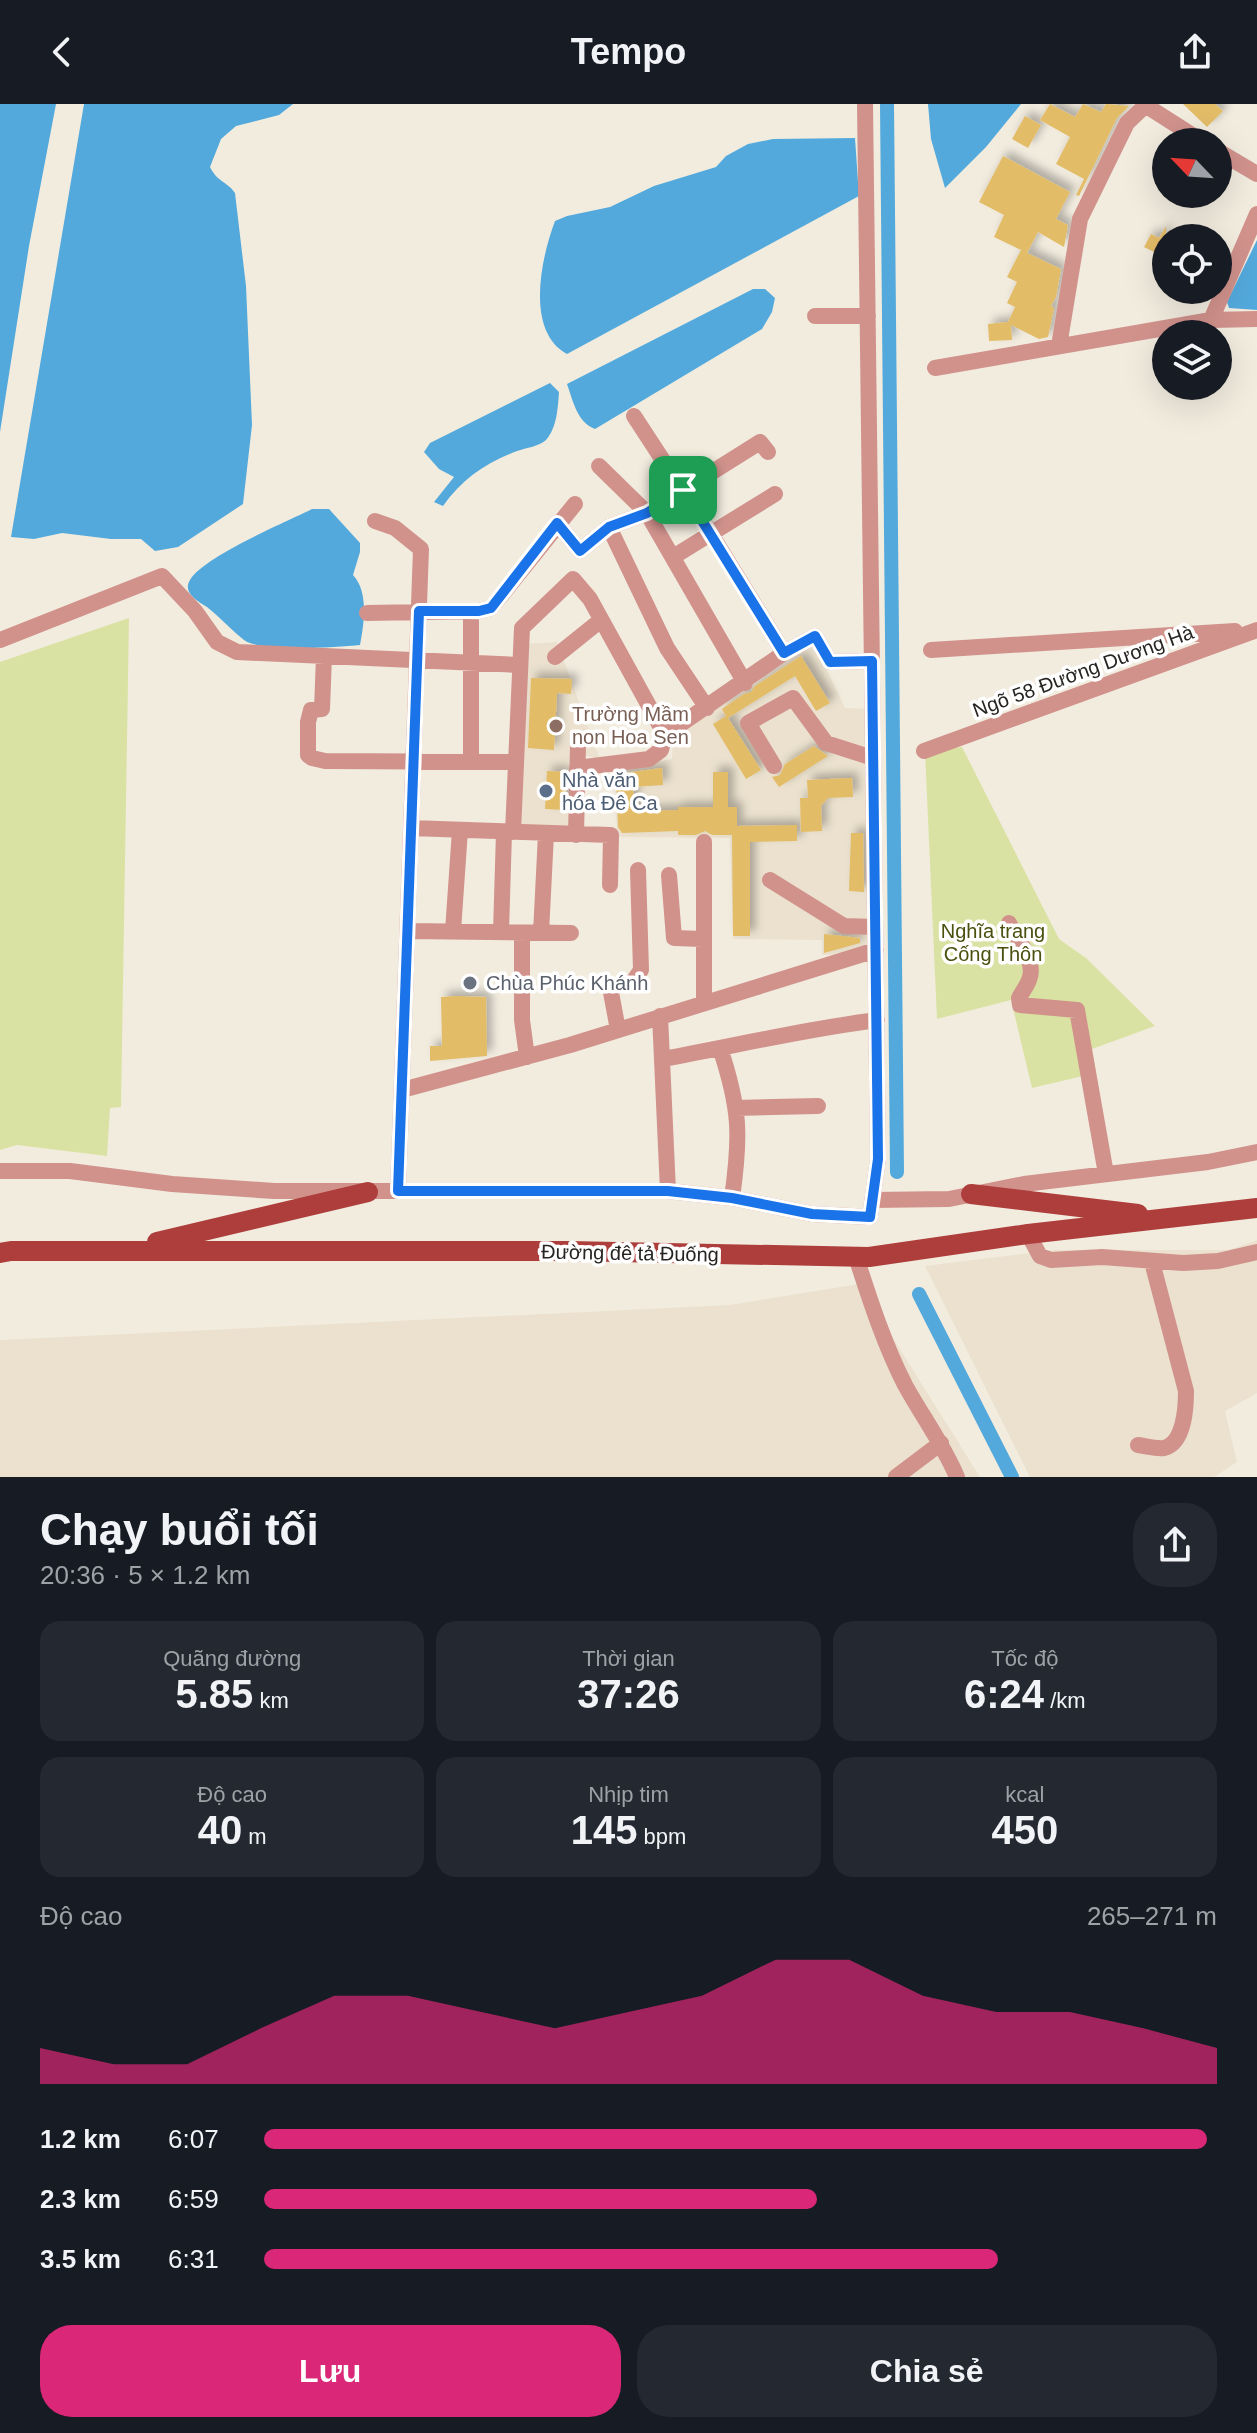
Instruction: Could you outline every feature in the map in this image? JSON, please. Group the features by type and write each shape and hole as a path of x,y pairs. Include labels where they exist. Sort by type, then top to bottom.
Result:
{"main road":[{"path":"122,1251 368,1192"},
{"path":"971,1194 1174,1218"},
{"name":"Đường đê tả Đuống","path":"0,1253 569,1251 856,1257 1257,1208"}],"street":[{"path":"0,1171 70,1171 225,1189 668,1191 732,1198 812,1214 870,1217 878,1159 865,104"},
{"path":"1059,346 1080,219 1127,123 1146,105 1181,128"},
{"path":"1232,159 1257,174"},
{"path":"1257,214 1211,320 1257,319"},
{"path":"815,316 868,316"},
{"path":"935,368 1152,330"},
{"path":"634,416 784,653"},
{"path":"557,523 580,551 609,527 647,513 760,442 768,452"},
{"path":"599,466 647,513 745,683"},
{"path":"673,557 775,494"},
{"path":"367,613 471,612 491,608 575,504"},
{"path":"375,521 395,528 421,549 416,761 398,1191"},
{"path":"609,527 667,648 707,708"},
{"path":"0,640 162,576 195,611 217,642 237,652 520,665"},
{"path":"501,932 516,762 522,628 573,579 590,599 665,735"},
{"path":"471,612 471,761"},
{"path":"555,657 601,620"},
{"path":"931,650 1255,630"},
{"name":"Ngõ 58 Đường Dương Hà","path":"924,751 1255,630"},
{"path":"577,768 649,759 661,750 665,735 745,683 784,653 815,636 830,662 872,661"},
{"path":"324,656 322,709 311,710 308,722 308,755 312,758 325,761 516,762"},
{"path":"774,766 748,723 793,698 826,743 873,758"},
{"path":"576,835 578,746"},
{"path":"411,828 611,835 610,885"},
{"path":"453,931 460,830"},
{"path":"541,933 546,834"},
{"path":"704,842 704,1003"},
{"path":"618,1030 610,987 632,983 641,970 638,870"},
{"path":"669,875 674,938 703,939"},
{"path":"770,880 844,926 875,927"},
{"path":"1009,923 1029,960 1031,971 1019,998 1020,1005 1077,1010 1106,1174"},
{"path":"408,931 571,933"},
{"path":"522,933 522,1020 527,1057"},
{"path":"402,1090 527,1057 876,950"},
{"path":"660,1016 668,1191"},
{"path":"663,1059 816,1028 877,1020"},
{"path":"720,1048 735,1093 739,1144 732,1198"},
{"path":"736,1108 818,1106"},
{"path":"872,1200 941,1200 1024,1184 1208,1162 1257,1152"},
{"path":"1028,1234 1040,1256 1047,1260 1102,1257 1152,1262 1218,1261 1257,1252"},
{"path":"856,1257 887,1346 957,1477"},
{"path":"1138,1445 1161,1448 1171,1443 1181,1428 1186,1408 1186,1391 1152,1262"},
{"path":"896,1477 941,1443"}],"shaded area":[{"name":"Trường Mầm non Hoa Sen","path":"557,642 600,759 573,753 569,829 520,828 526,644"},
{"path":"814,642 845,708 872,709 869,954 822,955 822,940 733,939 730,838 617,837 615,769 672,759 673,737"},
{"path":"1257,1240 1257,1393 1225,1411 1237,1462 1214,1477 1030,1477 925,1266 1055,1250 1229,1250"},
{"path":"859,1284 980,1477 0,1477 0,1340 730,1305"}],"green space":[{"path":"129,618 121,1107 110,1108 107,1156 17,1145 0,1150 0,662"},
{"name":"Nghĩa trang Cống Thôn","path":"962,747 1059,939 1086,958 1155,1026 1092,1049 1096,1073 1032,1088 1011,1000 937,1019 925,752"}],"water":[{"path":"0,104 56,104 29,246 0,432"},
{"path":"84,104 293,104 279,115 236,126 221,139 210,167 235,193 246,286 252,425 243,504 178,547 155,551 141,539 62,533 34,539 11,537"},
{"path":"928,104 1021,104 986,147 945,188 931,139"},
{"path":"855,138 859,196 567,354 554,343 545,329 540,293 545,254 555,221 610,207 654,186 716,167 726,156 748,144 773,139"},
{"path":"1257,240 1257,310 1229,308 1232,292"},
{"path":"753,289 765,289 775,298 772,312 762,329 595,429 580,416 567,384"},
{"path":"550,383 559,392 559,398 555,423 546,440 485,467 458,488 443,506 434,502 454,477 439,469 424,452 430,443"},
{"path":"312,509 329,509 360,543 353,575 363,599 360,645 300,648 253,644 244,640 189,593 190,580 211,561"}],"building":[{"path":"1050,104 1075,117 1083,104 1101,112 1106,104 1129,106 1117,118 1079,196 1076,195 1084,179 1056,164 1070,137 1040,120"},
{"path":"1183,104 1215,104 1223,111 1207,127"},
{"path":"1025,116 1041,125 1028,148 1012,139"},
{"path":"1003,156 1070,192 1056,219 1068,225 1064,247 1038,232 1027,253 1061,269 1056,297 1051,306 1054,308 1048,337 1039,339 1011,325 1012,340 989,341 988,324 1008,322 1015,307 1007,303 1017,282 1007,277 1021,250 994,237 1004,215 979,202"},
{"path":"1152,234 1152,251 1144,247"},
{"path":"801,656 830,703 816,711 795,676 728,718 761,770 746,779 713,724 726,716 722,709"},
{"path":"531,678 572,679 571,694 557,693 554,750 528,748"},
{"path":"814,746 828,756 779,787 772,777 780,775 785,764"},
{"path":"662,768 663,785 633,787 634,807 646,806 646,811 713,807 713,772 728,772 728,807 737,807 737,826 797,825 797,841 750,842 750,936 733,936 732,835 712,835 705,831 696,835 678,835 678,831 622,833 618,827 616,774"},
{"path":"547,771 566,772 565,810 545,809"},
{"path":"852,778 853,797 828,798 821,806 822,831 801,832 800,798 808,798 807,780"},
{"path":"851,833 863,833 864,892 849,891"},
{"path":"824,934 860,938 860,943 824,953"},
{"path":"441,997 486,997 487,1056 430,1061 430,1046 442,1046"}],"waterway":[{"path":"887,104 897,1172"},
{"path":"919,1294 1012,1477"}],"place":[{"name":"Trường Mầm non Hoa Sen","path":"556,726"},
{"name":"Nhà văn hóa Đê Ca","path":"546,791"},
{"name":"Chùa Phúc Khánh","path":"470,983"}],"route":[{"path":"683,490 784,653 815,636 830,662 872,661 878,1159 870,1217 812,1214 687,1192 398,1191 416,761 419,611 479,611 491,608 557,523 580,551 609,527 647,513 683,490"}]}
